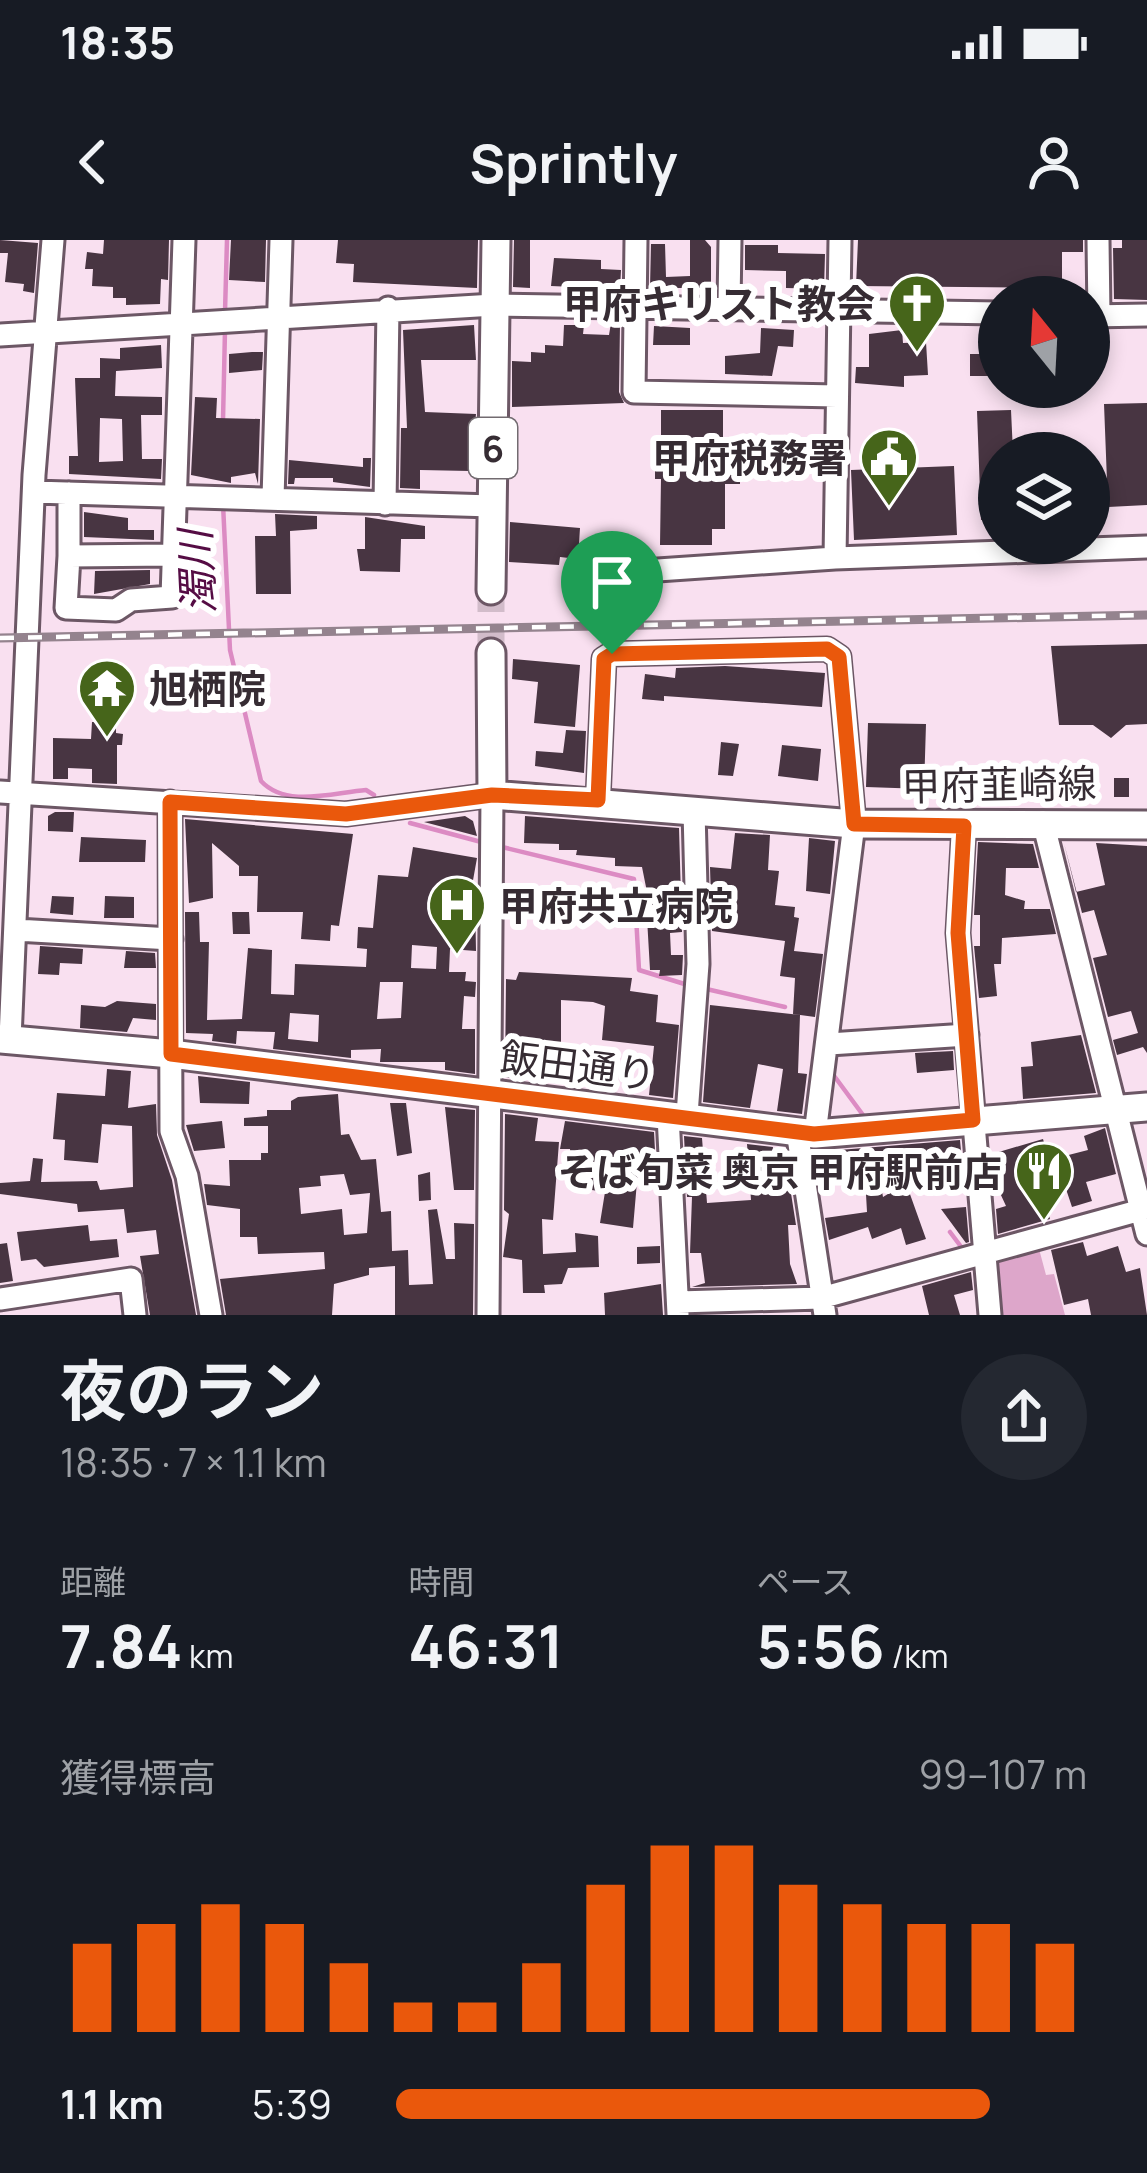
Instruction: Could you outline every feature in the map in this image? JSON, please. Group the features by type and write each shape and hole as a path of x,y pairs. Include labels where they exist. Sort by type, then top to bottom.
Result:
{"main road":[{"name":"6","path":"491,590 496,240"},
{"path":"490,653 492,795"},
{"name":"甲府韮崎線","path":"492,795 854,824 1147,825"},
{"name":"飯田通り","path":"5,1039 171,1054 806,1133 1147,1107"}],"street":[{"path":"5,1039 11,792 53,240"},
{"path":"69,494 66,608 116,610 131,600 172,597 184,240"},
{"path":"273,498 280,240"},
{"path":"636,240 634,392 837,396"},
{"path":"729,306 730,240"},
{"path":"835,558 840,240"},
{"path":"1096,276 1098,240"},
{"path":"0,331 494,305 978,313"},
{"path":"385,504 388,308"},
{"path":"1110,316 1147,315"},
{"path":"34,492 492,506"},
{"path":"643,571 835,558 1147,547"},
{"path":"69,556 172,554"},
{"path":"598,800 604,659 612,654 827,649 839,657 854,824 829,1044 806,1133 823,1306"},
{"path":"11,792 363,813 492,795 488,1315"},
{"path":"170,802 171,1131 188,1176 211,1315"},
{"path":"694,811 698,964 678,1115 678,1308 823,1306 1141,1210"},
{"path":"1043,822 1147,1234"},
{"path":"964,826 958,933 990,1315"},
{"path":"10,934 171,939"},
{"path":"829,1044 967,1035"},
{"path":"0,1299 131,1279 135,1315"}],"shaded area":[{"path":"1038,1245 1046,1275 1054,1274 1065,1315 996,1315 989,1259"}],"building":[{"path":"0,240 38,243 34,293 23,291 24,284 5,282 8,253 0,253"},
{"path":"104,240 169,240 168,280 161,279 160,304 126,305 126,298 113,298 113,287 92,286 93,269 85,269 87,252 103,254"},
{"path":"231,240 266,240 265,282 229,280"},
{"path":"338,240 478,240 477,288 353,282 354,264 336,263"},
{"path":"514,240 530,240 530,288 513,287"},
{"path":"690,240 705,240 711,247 711,288 650,288 651,244 665,244 666,277 690,276"},
{"path":"858,240 1083,240 1083,252 1062,252 1062,276 978,276 978,287 856,286"},
{"path":"1122,240 1147,240 1147,300 1114,299 1113,248 1122,248"},
{"path":"745,245 778,245 778,253 825,254 824,289 786,288 786,271 745,270"},
{"path":"554,258 601,260 601,269 621,270 620,289 551,286"},
{"path":"611,323 620,324 619,392 624,403 512,407 512,361 531,362 531,352 545,353 545,345 563,346 564,325 584,325 583,334 609,335"},
{"path":"474,325 476,360 421,360 425,412 476,414 470,471 420,470 420,489 400,488 401,428 407,428 403,330"},
{"path":"654,326 690,328 690,345 653,345"},
{"path":"761,328 794,330 793,347 778,346 772,376 725,374 725,356 760,353"},
{"path":"902,330 903,343 926,342 928,375 904,376 904,387 855,383 856,367 869,367 869,334"},
{"path":"161,345 162,368 116,371 115,396 162,397 162,415 141,415 142,459 162,459 161,479 69,474 69,456 78,456 75,378 100,378 100,358 120,359 120,348","holes":["100,418 122,419 123,461 99,462"]},
{"path":"263,352 262,370 229,373 229,354"},
{"path":"970,354 978,354 978,376 970,376"},
{"path":"195,397 217,398 216,418 260,419 258,484 255,473 231,477 231,483 191,475"},
{"path":"1147,403 1147,505 1110,507 1110,432 1105,432 1104,408"},
{"path":"661,410 723,410 723,454 740,454 740,484 725,484 725,529 712,529 712,545 660,545 661,479 655,479 655,452 661,452"},
{"path":"1011,410 1012,432 978,432 978,438 977,411"},
{"path":"363,458 371,458 370,487 333,482 333,478 295,478 294,484 288,484 289,460 363,467"},
{"path":"954,466 957,535 854,540 851,470"},
{"path":"84,512 128,518 128,530 154,530 154,540 84,537"},
{"path":"275,514 317,516 317,529 290,531 291,594 256,594 255,536 276,536"},
{"path":"365,517 425,526 425,539 401,539 400,572 360,571 357,549 365,549"},
{"path":"510,522 580,528 578,559 560,557 559,565 509,562"},
{"path":"150,570 150,584 94,594 95,571"},
{"path":"1147,644 1147,724 1126,725 1111,738 1093,725 1059,725 1051,646"},
{"path":"513,659 580,665 575,727 534,723 538,682 512,679"},
{"path":"725,666 825,673 822,707 664,696 664,701 642,699 645,674 675,678 676,668"},
{"path":"92,722 116,723 116,733 123,734 122,745 117,745 117,784 92,783 92,769 68,768 68,779 53,779 53,738 91,739"},
{"path":"868,723 926,724 924,789 866,787"},
{"path":"566,730 586,731 584,773 535,766 536,751 563,753"},
{"path":"721,742 739,744 733,776 718,775"},
{"path":"782,745 821,749 818,781 778,776"},
{"path":"1114,778 1129,778 1129,797 1114,797"},
{"path":"74,812 73,832 48,831 48,816"},
{"path":"465,816 473,821 477,836 424,822"},
{"path":"525,816 679,828 682,932 670,933 671,955 683,955 682,975 659,976 660,970 650,970 647,918 652,917 642,867 615,866 615,858 576,855 577,850 559,850 559,844 524,843"},
{"path":"185,819 353,834 339,926 331,925 330,941 301,939 303,912 257,912 258,876 239,876 239,866 212,843 213,898 189,903"},
{"path":"735,833 770,835 768,870 779,871 775,905 795,907 794,917 799,918 794,951 823,954 815,1017 793,1014 795,978 780,976 785,941 712,931 710,867 731,869"},
{"path":"81,837 146,840 145,862 79,862"},
{"path":"809,838 835,841 830,894 806,891"},
{"path":"978,842 1033,844 1039,868 1006,868 1005,895 1025,901 1024,909 1050,909 1056,934 1002,938 1001,964 994,964 997,996 979,998 974,946 980,946 980,915 974,915"},
{"path":"1096,843 1147,846 1147,1053 1143,1047 1117,1055 1113,1040 1138,1033 1131,1011 1108,1017 1093,958 1107,955 1094,910 1082,913 1077,892 1105,885"},
{"path":"413,847 477,858 470,897 475,898 476,951 450,949 449,972 466,972 465,981 476,982 475,997 464,996 462,1029 475,1029 475,1074 445,1070 445,1062 380,1062 381,1049 351,1050 351,1058 273,1049 275,1032 237,1031 236,1044 212,1041 213,1034 186,1033 185,912 199,912 200,942 209,942 207,1020 242,1019 248,948 272,950 271,994 294,995 295,964 366,967 367,949 357,948 358,927 373,928 378,875 408,877","holes":["412,945 437,947 436,969 411,968","380,982 403,982 401,1018 377,1019","290,1013 319,1015 318,1042 288,1039"]},
{"path":"52,896 74,897 73,915 50,913"},
{"path":"105,896 134,897 134,918 104,918"},
{"path":"232,912 249,912 250,934 233,934"},
{"path":"40,946 83,949 82,964 60,963 59,975 38,974"},
{"path":"126,951 155,953 156,968 124,968"},
{"path":"519,972 632,978 630,991 658,995 656,1022 679,1025 673,1098 649,1095 654,1046 602,1040 605,1006 593,1002 561,1000 561,1084 505,1077 506,979 516,980"},
{"path":"117,1001 156,1004 156,1020 133,1018 127,1032 80,1028 81,1005 105,1007"},
{"path":"710,1005 800,1015 798,1073 807,1074 802,1114 777,1111 783,1069 758,1064 750,1108 703,1102"},
{"path":"1081,1035 1096,1093 1023,1099 1021,1067 1033,1066 1031,1042"},
{"path":"953,1051 954,1070 917,1073 915,1053"},
{"path":"107,1069 131,1071 128,1108 156,1104 157,1135 172,1180 196,1315 150,1315 140,1256 159,1254 156,1230 127,1233 124,1209 78,1212 77,1204 0,1194 0,1183 30,1181 33,1158 43,1159 41,1182 97,1181 100,1190 133,1187 132,1126 102,1124 98,1163 64,1160 65,1140 53,1139 57,1093 105,1096"},
{"path":"198,1076 250,1082 249,1104 200,1103"},
{"path":"338,1094 341,1135 349,1134 361,1160 376,1159 381,1212 391,1211 392,1251 408,1250 409,1285 433,1284 428,1210 437,1209 446,1259 455,1259 454,1223 474,1224 473,1315 395,1315 395,1266 369,1268 369,1275 334,1284 332,1315 226,1315 220,1279 325,1269 324,1252 258,1254 257,1237 240,1237 240,1209 207,1205 204,1184 230,1186 229,1160 261,1160 261,1153 268,1153 268,1126 244,1126 244,1118 267,1116 267,1110 291,1110 291,1101","holes":["344,1174 350,1195 370,1193 367,1233 344,1235 342,1209 301,1214 299,1188 321,1186 320,1176"]},
{"path":"390,1103 406,1103 412,1153 397,1156"},
{"path":"445,1107 475,1110 474,1190 454,1190"},
{"path":"505,1114 538,1118 535,1141 559,1142 553,1220 542,1219 543,1254 576,1252 575,1233 598,1236 599,1267 568,1268 562,1284 544,1285 545,1293 523,1293 522,1260 503,1257 509,1214 504,1210"},
{"path":"222,1121 225,1148 194,1151 186,1125"},
{"path":"565,1121 654,1132 656,1169 638,1170 633,1228 600,1223 605,1192 572,1187 570,1149 560,1149"},
{"path":"1105,1128 1116,1174 1086,1182 1092,1201 1072,1207 1065,1186 1042,1193 1050,1219 998,1234 996,1209 1006,1206 994,1180 992,1154 1043,1139 1049,1160 1088,1150 1084,1136"},
{"path":"684,1136 702,1138 707,1203 751,1200 747,1144 773,1147 770,1169 787,1168 796,1225 788,1225 790,1264 797,1284 692,1287 705,1283 701,1253 690,1253 692,1197 687,1197"},
{"path":"960,1140 963,1173 920,1176 901,1154 876,1157 883,1197 906,1183 926,1239 906,1245 901,1228 872,1239 868,1227 829,1240 825,1218 867,1212 864,1159 832,1158 832,1163 817,1164 815,1152"},
{"path":"430,1172 431,1200 419,1201 418,1175"},
{"path":"966,1207 969,1242 966,1243 941,1209"},
{"path":"88,1225 90,1241 117,1239 119,1257 44,1267 36,1259 21,1261 17,1232"},
{"path":"1083,1242 1087,1256 1118,1246 1126,1272 1140,1268 1147,1315 1091,1315 1088,1299 1064,1305 1051,1250"},
{"path":"7,1243 13,1281 0,1283 0,1244"},
{"path":"660,1246 660,1263 637,1264 637,1247"},
{"path":"971,1272 973,1290 954,1295 960,1315 929,1315 922,1286"},
{"path":"661,1284 663,1315 605,1315 604,1293"}],"waterway":[{"name":"濁川","path":"225,312 227,240"},
{"name":"濁川","path":"223,420 225,330"},
{"name":"濁川","path":"223,504 230,650 261,781 296,797 366,790 374,795"},
{"name":"濁川","path":"410,823 485,843"},
{"name":"濁川","path":"502,847 634,879 639,970 691,986"},
{"name":"濁川","path":"702,988 785,1007"},
{"name":"濁川","path":"832,1073 863,1115"},
{"path":"950,1232 965,1252"}],"tunnel":[{"path":"491,590 491,653"}],"railway":[{"path":"0,638 1147,615"}],"place":[{"name":"甲府キリスト教会","path":"917,354"},
{"name":"甲府税務署","path":"889,508"},
{"name":"旭栖院","path":"107,739"},
{"name":"甲府共立病院","path":"457,956"},
{"name":"そば旬菜 奥京 甲府駅前店","path":"1044,1222"}],"route":[{"path":"827,649 839,657 854,824 964,826 958,933 973,1120 814,1134 171,1054 170,802 346,814 492,795 598,800 604,659 612,654 827,649"}]}
